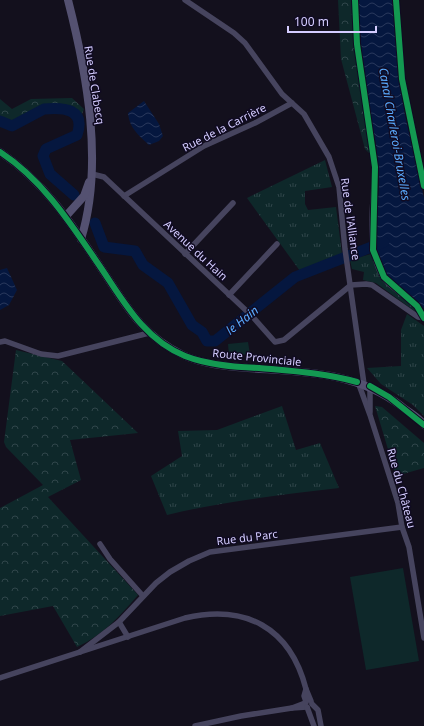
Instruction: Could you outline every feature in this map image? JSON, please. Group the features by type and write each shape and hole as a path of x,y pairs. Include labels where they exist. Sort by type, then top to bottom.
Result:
{"main road":[{"name":"Rue de Clabecq","path":"68,0 87,91 91,129 92,174 90,200 82,239"},
{"name":"Route Provinciale","path":"0,152 45,191 66,216 137,322 163,344 184,356 199,361 228,366 324,374 364,384 389,397 424,425"},
{"name":"Rue de Clabecq","path":"66,216 84,196 92,174"}],"street":[{"name":"Rue de l'Alliance","path":"185,0 234,33 245,43 282,94 304,114 329,157 339,188 345,249 351,285"},
{"name":"Rue de la Carrière","path":"124,196 204,146 255,123 292,103"},
{"path":"375,168 373,248 384,277 417,306 424,318"},
{"name":"Avenue du Hain","path":"92,174 101,175 124,196 246,310 274,342 284,340 351,285"},
{"path":"185,254 233,202"},
{"path":"229,295 277,244"},
{"path":"351,285 372,285 418,317 424,318"},
{"name":"Rue du Château","path":"351,285 364,384 370,414 391,476 398,503 402,528 409,547 424,638"},
{"path":"0,342 5,342 41,354 58,356 149,333"},
{"name":"Rue du Château","path":"364,384 370,414"},
{"name":"Rue du Parc","path":"80,652 119,622 143,596 170,572 189,560 210,552 402,528"},
{"path":"100,544 110,559 143,596"},
{"name":"Rue du Parc","path":"0,678 198,615 214,613 242,617 257,622 276,634 296,660 306,689 308,704"},
{"path":"119,622 128,637"},
{"path":"308,704 314,726"},
{"path":"195,726 308,704 318,710 320,726"}],"green space":[{"path":"338,0 352,0 354,44 371,155 365,149 341,59"},
{"path":"72,98 84,109 82,114 68,106 45,106 17,125 0,120 0,99 12,109 31,99"},
{"path":"325,160 332,187 305,191 305,204 308,210 336,207 342,254 300,271 247,198"},
{"path":"371,254 374,264 383,279 388,285 416,308 416,312 376,283 363,280 364,272 352,269 350,260"},
{"path":"407,314 424,326 424,416 413,405 381,384 367,368 401,366 401,330"},
{"path":"248,342 250,354 229,356 228,344"},
{"path":"16,350 62,361 138,433 70,440 81,480 48,497 138,595 118,618 103,631 77,647 53,606 0,616 0,508 43,485 6,447 4,442"},
{"path":"282,406 296,450 320,443 339,488 231,502 167,515 151,476 182,456 178,431 217,430"},
{"path":"375,406 382,407 424,443 424,468 396,476"},
{"path":"403,568 419,661 366,670 350,577"}],"water":[{"name":"Canal Charleroi-Bruxelles","path":"359,0 393,0 399,79 405,115 424,198 424,309 414,298 386,274 378,257 375,236 379,192 379,170 377,149 364,73 360,36"},
{"path":"144,101 159,124 163,136 159,141 149,145 132,127 128,113"},
{"path":"7,268 17,290 9,305 0,310 0,270"}],"waterway":[{"name":"le Hain","path":"0,121 12,126 44,109 52,108 66,109 76,115 79,126 77,135 46,149 43,156 50,174 74,195"},
{"name":"le Hain","path":"95,223 104,247 135,251 143,265 168,283 192,325 202,332 207,341 215,341 295,277 384,242"}],"cycle path":[{"path":"355,0 357,44 375,167 373,250 384,277 417,306 424,318"},
{"path":"396,0 402,79 424,186"},
{"path":"0,152 15,163 43,189 67,219 135,317 157,340 170,349 185,356 212,363 333,376 357,382"},
{"path":"370,386 389,397 424,425"}]}
